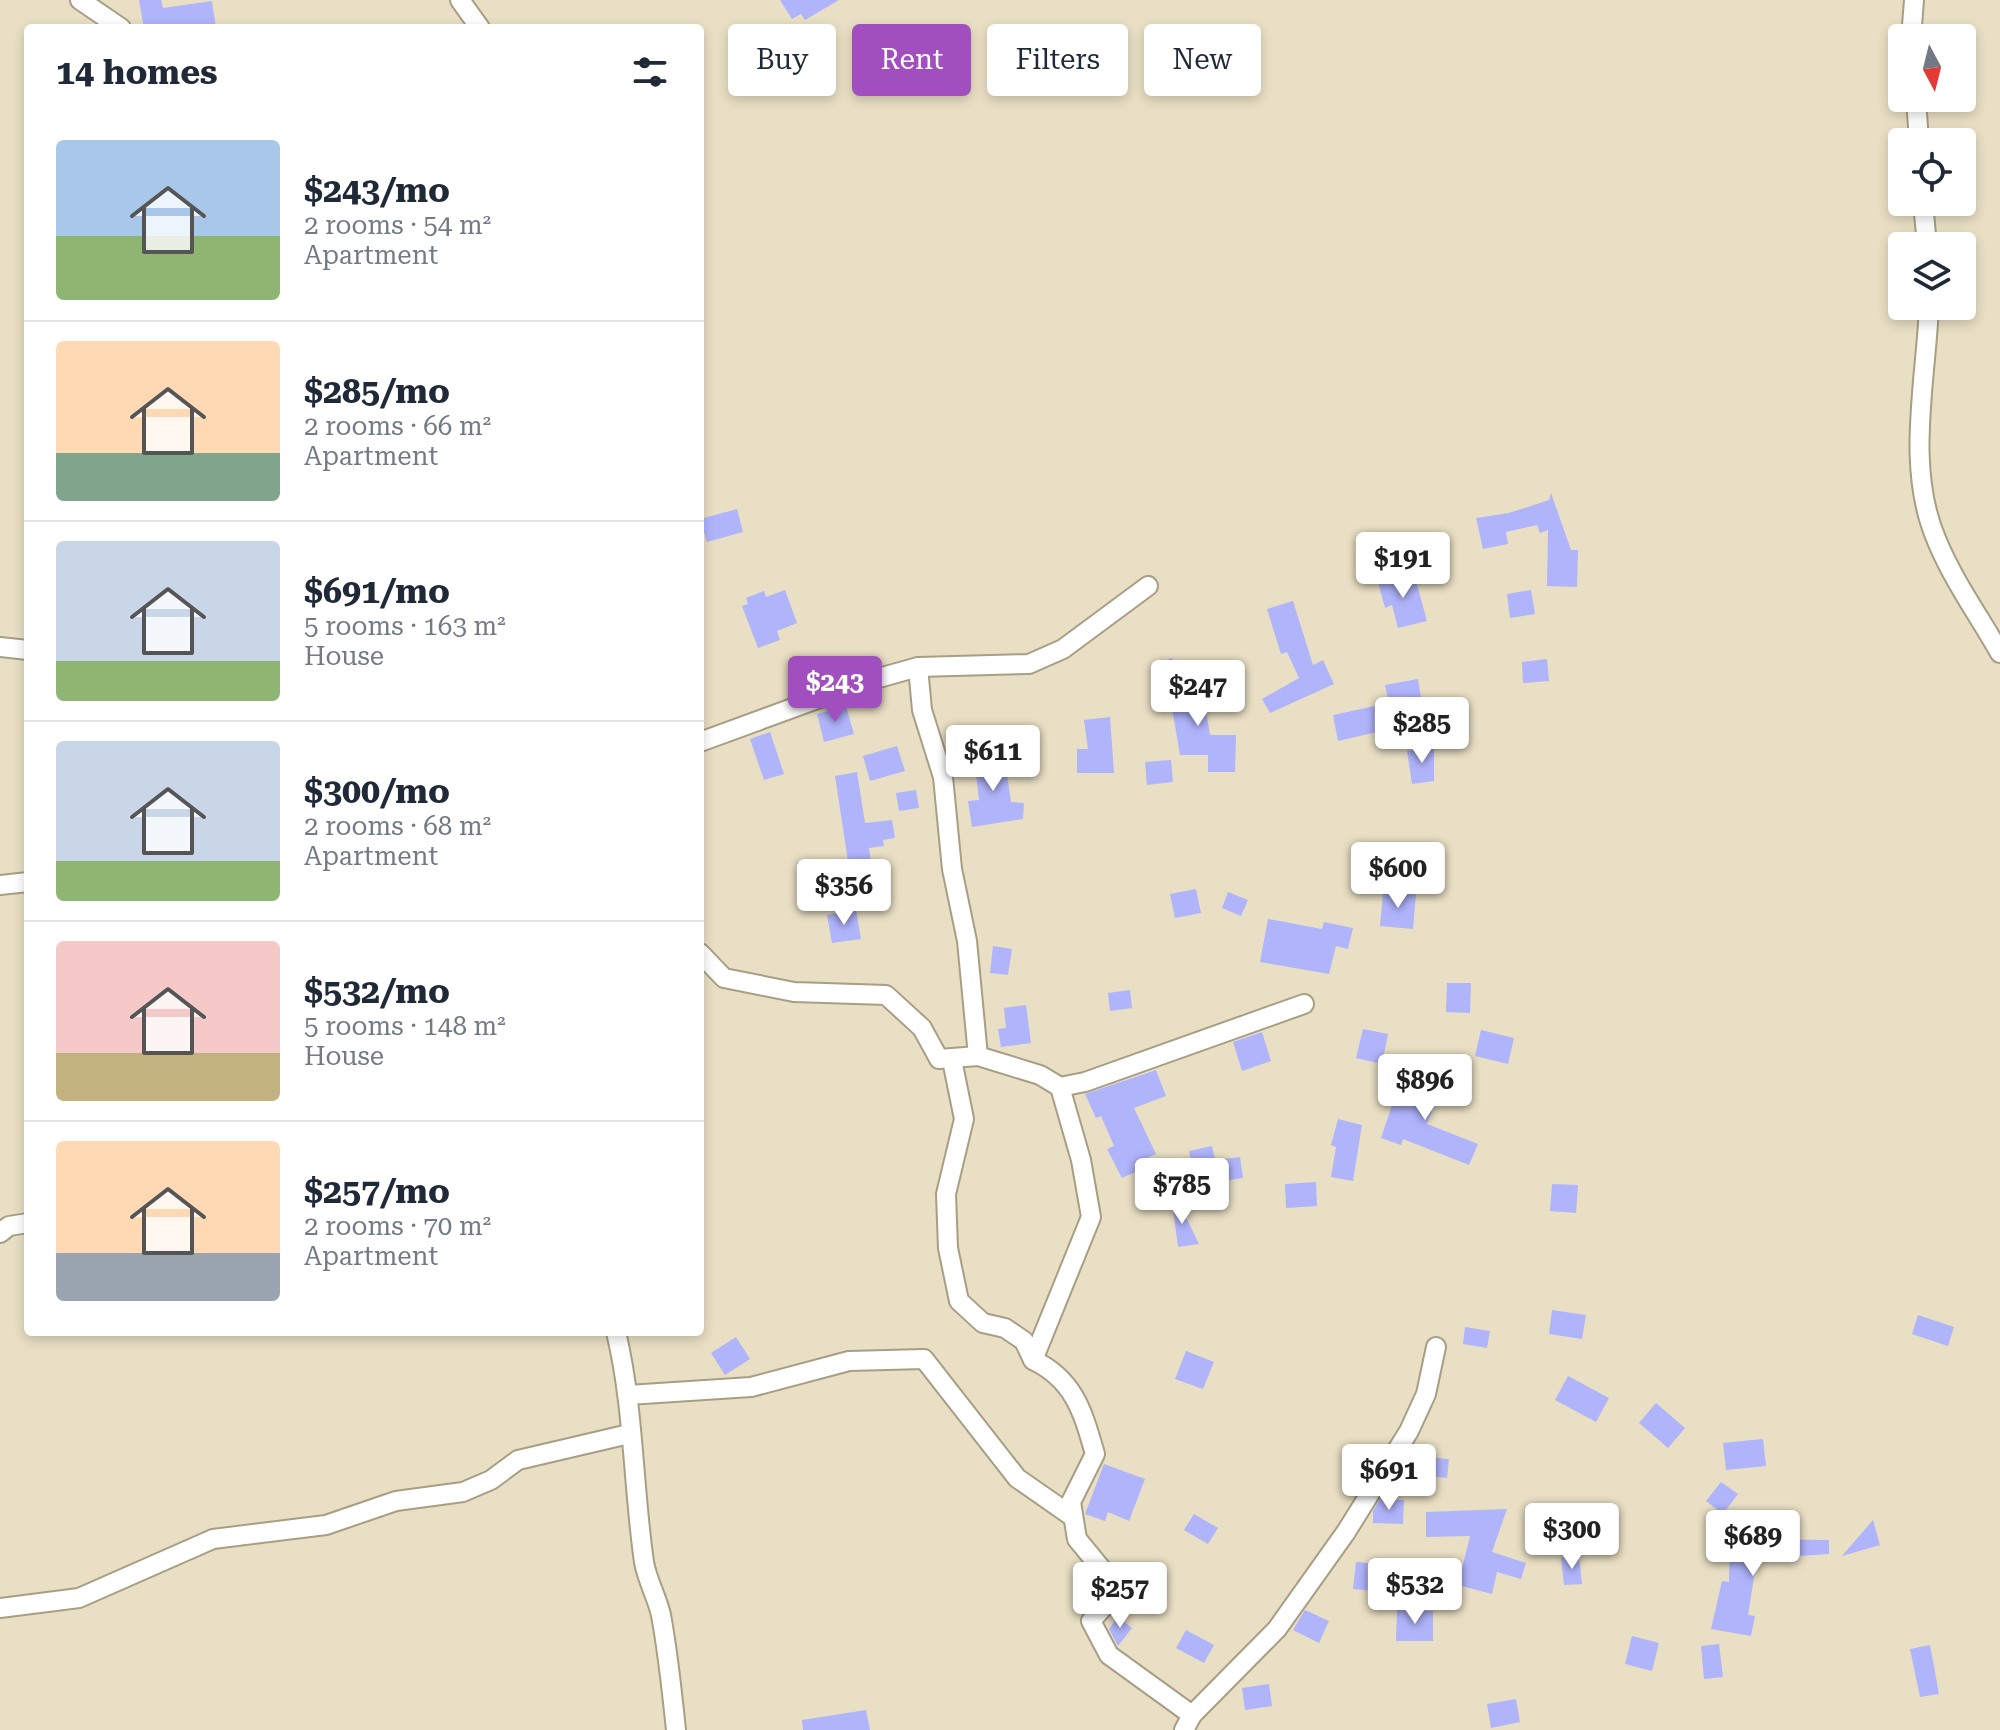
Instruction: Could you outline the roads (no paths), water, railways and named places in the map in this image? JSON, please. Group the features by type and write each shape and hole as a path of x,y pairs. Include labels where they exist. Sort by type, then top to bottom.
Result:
{"street":[{"path":"80,0 115,24"},
{"path":"460,0 477,24"},
{"path":"1912,24 1914,0"},
{"path":"1928,320 1918,411 1924,488 1936,540 2000,653"},
{"path":"704,741 861,683 918,667 1029,664 1063,649 1148,586"},
{"path":"0,647 24,650"},
{"path":"918,667 922,710 943,777 952,869 967,941 978,1056"},
{"path":"0,885 24,882"},
{"path":"704,957 724,978 794,992 886,995 922,1028 939,1059 978,1056 1040,1075 1060,1087 1085,1082 1304,1004"},
{"path":"952,1060 964,1119 946,1194 948,1248 959,1301 983,1323 1005,1328 1024,1341 1033,1360 1048,1367 1079,1400 1095,1454 1071,1502 1077,1539 1119,1590 1091,1621 1109,1655 1188,1722 1277,1629 1354,1520 1409,1431 1426,1394 1436,1347"},
{"path":"1033,1360 1091,1217 1081,1160 1060,1087"},
{"path":"0,1233 9,1226 24,1224"},
{"path":"617,1336 628,1395 629,1434 639,1491 644,1565 660,1611 676,1730"},
{"path":"628,1395 751,1387 849,1361 924,1359 1017,1478 1073,1517"},
{"path":"0,1608 79,1598 213,1539 326,1525 396,1501 463,1492 491,1480 518,1460 629,1434"}]}
